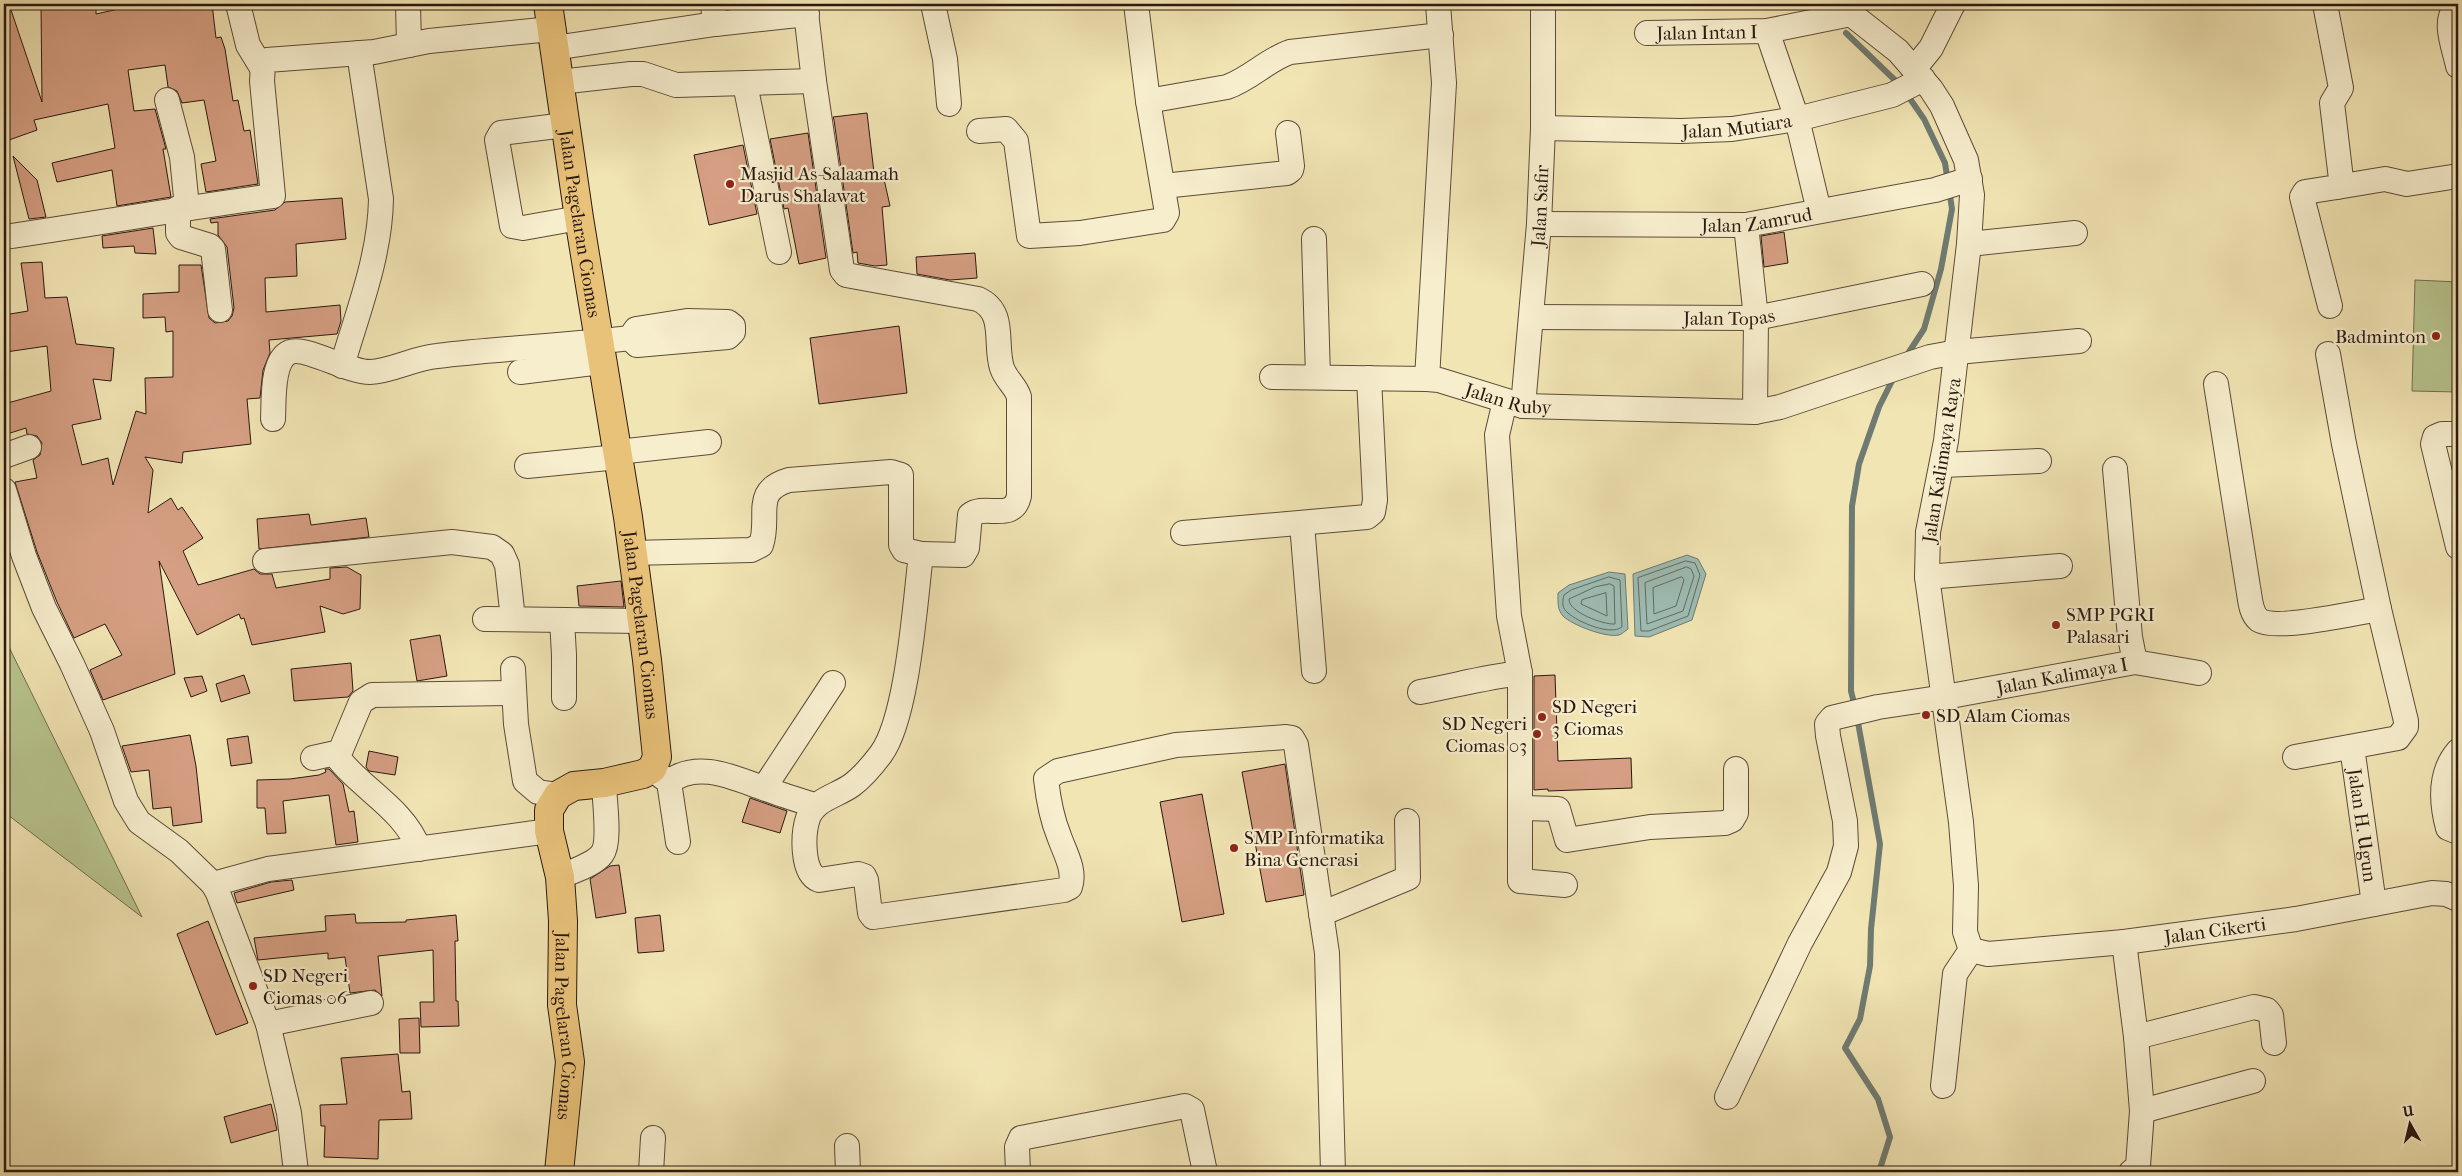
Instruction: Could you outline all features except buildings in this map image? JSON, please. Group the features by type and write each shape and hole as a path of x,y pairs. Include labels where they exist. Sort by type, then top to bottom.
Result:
{"main road":[{"name":"Jalan Pagelaran Ciomas","path":"551,27 600,352 618,454 642,621 656,757 660,776"},
{"path":"558,795 574,786 604,783 642,774 660,776"},
{"name":"Jalan Pagelaran Ciomas","path":"558,795 549,810 549,831 560,877 563,921 562,1005 570,1062 560,1172"}],"street":[{"path":"4,238 86,226 182,208 272,196 262,68 248,45 238,4"},
{"path":"408,4 409,44"},
{"path":"933,4 945,59 950,104"},
{"path":"979,131 1006,129 1016,141 1029,236 1080,233 1163,220 1167,213 1148,101 1136,4"},
{"path":"1427,378 1444,100 1444,63 1438,4"},
{"name":"Jalan Safir","path":"1544,4 1543,128 1539,224 1531,317 1514,404 1497,435 1508,616 1520,673 1520,881 1564,885"},
{"path":"1909,83 1931,48 1953,4"},
{"path":"2324,4 2341,88 2332,103 2341,179 2337,187"},
{"path":"2458,8 2451,16 2450,24 2458,66"},
{"path":"262,68 267,60 359,53 409,44 551,27 806,9 814,81 842,270 846,275 978,299 988,303 994,313 998,331 1001,366 1006,377 1017,390 1019,397 1019,496 1016,504 1002,512 976,511 970,515 967,548 963,555 921,554 904,550 901,545 902,479 901,474 897,472 789,480 776,484 768,491 765,500 764,536 761,545 751,550 632,553"},
{"name":"Jalan Kalimaya Raya","path":"1854,11 1880,35 1909,83 1942,106 1966,160 1955,184 1972,195 1969,244 1957,352 1942,465 1928,532 1927,577 1945,697 1962,832 1966,886 1965,932 1970,950"},
{"name":"Jalan Intan I","path":"1646,33 1767,31 1811,16 1854,11"},
{"path":"1767,31 1797,119 1819,211"},
{"path":"1148,101 1227,87 1239,83 1271,60 1290,52 1441,35"},
{"path":"342,366 378,245 380,223 381,199 359,53"},
{"path":"559,82 631,74 643,74 676,86 814,81"},
{"name":"Jalan Mutiara","path":"1543,128 1717,131 1797,119 1909,83"},
{"path":"745,84 779,252"},
{"path":"167,100 182,157 182,208 178,233 181,237 210,246 213,249 220,310"},
{"path":"565,125 501,133 497,140 512,226 523,228 579,218"},
{"path":"1162,186 1287,173 1292,170 1288,133"},
{"path":"2330,306 2302,197 2305,192 2385,179 2407,184 2458,176"},
{"name":"Jalan Zamrud","path":"1539,224 1746,225 1955,184"},
{"path":"1746,225 1756,318 1755,412"},
{"path":"1969,244 2075,233"},
{"path":"1314,239 1318,377"},
{"name":"Jalan Topas","path":"1531,317 1756,318 1922,284"},
{"path":"520,372 600,352 630,338"},
{"name":"Jalan Ruby","path":"1272,377 1427,378 1445,381 1514,404 1755,412 1780,407 1930,357 1957,352 2079,341"},
{"path":"273,419 276,377 280,359 290,352 304,351 342,366 370,372 433,356 600,352"},
{"path":"2294,757 2398,738 2406,727 2344,444 2328,354"},
{"path":"1183,533 1367,518 1373,512 1375,500 1369,378"},
{"path":"2216,384 2248,587 2255,615 2260,620 2276,625 2379,609"},
{"path":"2458,434 2442,434 2435,437 2434,452 2455,522 2458,547"},
{"path":"527,466 709,442"},
{"path":"4,456 29,447"},
{"path":"1942,465 2039,460"},
{"name":"Jalan Kalimaya I","path":"1727,1097 1800,943 1839,872 1846,846 1845,821 1827,724 1832,718 1878,707 1945,697 2135,662 2130,637 2115,469"},
{"path":"4,490 30,573 44,608 102,731 126,801 139,822 179,851 213,884 235,933 268,1024 289,1112 296,1172"},
{"path":"1302,524 1314,671"},
{"path":"265,561 452,542 492,547 502,554 507,565 513,619"},
{"path":"921,554 901,700 891,732 883,752 864,776 836,795 814,805 808,819 805,846 805,862 809,874 819,880 858,874 864,876 871,916 894,916 967,903 1064,890 1070,887 1071,877 1067,852 1059,837 1046,779 1058,771 1176,745 1292,738 1296,745 1327,953 1334,1172"},
{"path":"1927,577 2060,566"},
{"path":"485,619 642,621"},
{"path":"562,620 564,698"},
{"path":"2135,662 2199,673"},
{"path":"513,669 521,770 525,781 538,792 558,795"},
{"path":"1420,692 1463,685 1496,676 1520,673"},
{"path":"764,788 833,683"},
{"path":"419,849 411,832 368,786 324,756 340,752 361,702 365,698 379,695 433,696 514,693"},
{"name":"Jalan H. Ugun","path":"2352,747 2374,904"},
{"path":"2458,751 2454,756 2442,788 2443,810 2448,828 2458,832"},
{"path":"1520,808 1558,810 1568,840 1650,827 1725,823 1732,820 1736,813 1736,769"},
{"path":"678,842 660,776 676,776 699,771 721,774 814,805"},
{"path":"560,877 602,854 605,846 606,826 604,783"},
{"path":"1321,914 1408,878 1407,821"},
{"path":"213,884 268,869 549,831"},
{"name":"Jalan Cikerti","path":"1970,950 1988,954 2124,942 2296,919 2432,893 2446,894 2458,899"},
{"path":"2124,942 2136,1037 2142,1111 2138,1166 2131,1172"},
{"path":"1943,1086 1955,974 1970,950"},
{"path":"268,1024 370,1003"},
{"path":"2136,1037 2254,1006 2267,1010 2270,1015 2274,1042"},
{"path":"2142,1111 2253,1081"},
{"path":"1018,1172 1017,1147 1021,1138 1186,1106 1192,1110 1206,1172"},
{"path":"651,1172 653,1138"},
{"path":"847,1146 848,1172"}],"green space":[{"name":"Badminton","path":"2415,280 2458,282 2458,392 2412,391"},
{"path":"4,637 142,917 4,812"}],"water":[{"path":"1687,555 1698,559 1706,574 1692,620 1649,637 1635,636 1633,574"},
{"path":"1609,572 1625,574 1628,629 1619,635 1598,633 1567,620 1558,605 1558,593 1569,585"}],"waterway":[{"path":"1846,33 1900,85"},
{"path":"1905,358 1924,329 1941,269 1952,209 1945,163 1924,119 1906,93"},
{"path":"1855,707 1851,691 1852,506 1859,464 1879,407 1895,375"},
{"path":"1857,717 1880,844 1871,929 1870,966 1860,1019 1845,1048 1878,1099 1890,1137 1879,1172"}],"place":[{"name":"Masjid As-Salaamah Darus Shalawat","path":"730,184"},
{"name":"Badminton","path":"2436,336"},
{"name":"SMP PGRI Palasari","path":"2056,625"},
{"name":"SD Alam Ciomas","path":"1926,715"},
{"name":"SD Negeri 3 Ciomas","path":"1542,717"},
{"name":"SD Negeri Ciomas 03","path":"1537,734"},
{"name":"SMP Informatika Bina Generasi","path":"1234,848"},
{"name":"SD Negeri Ciomas 06","path":"253,986"}]}
